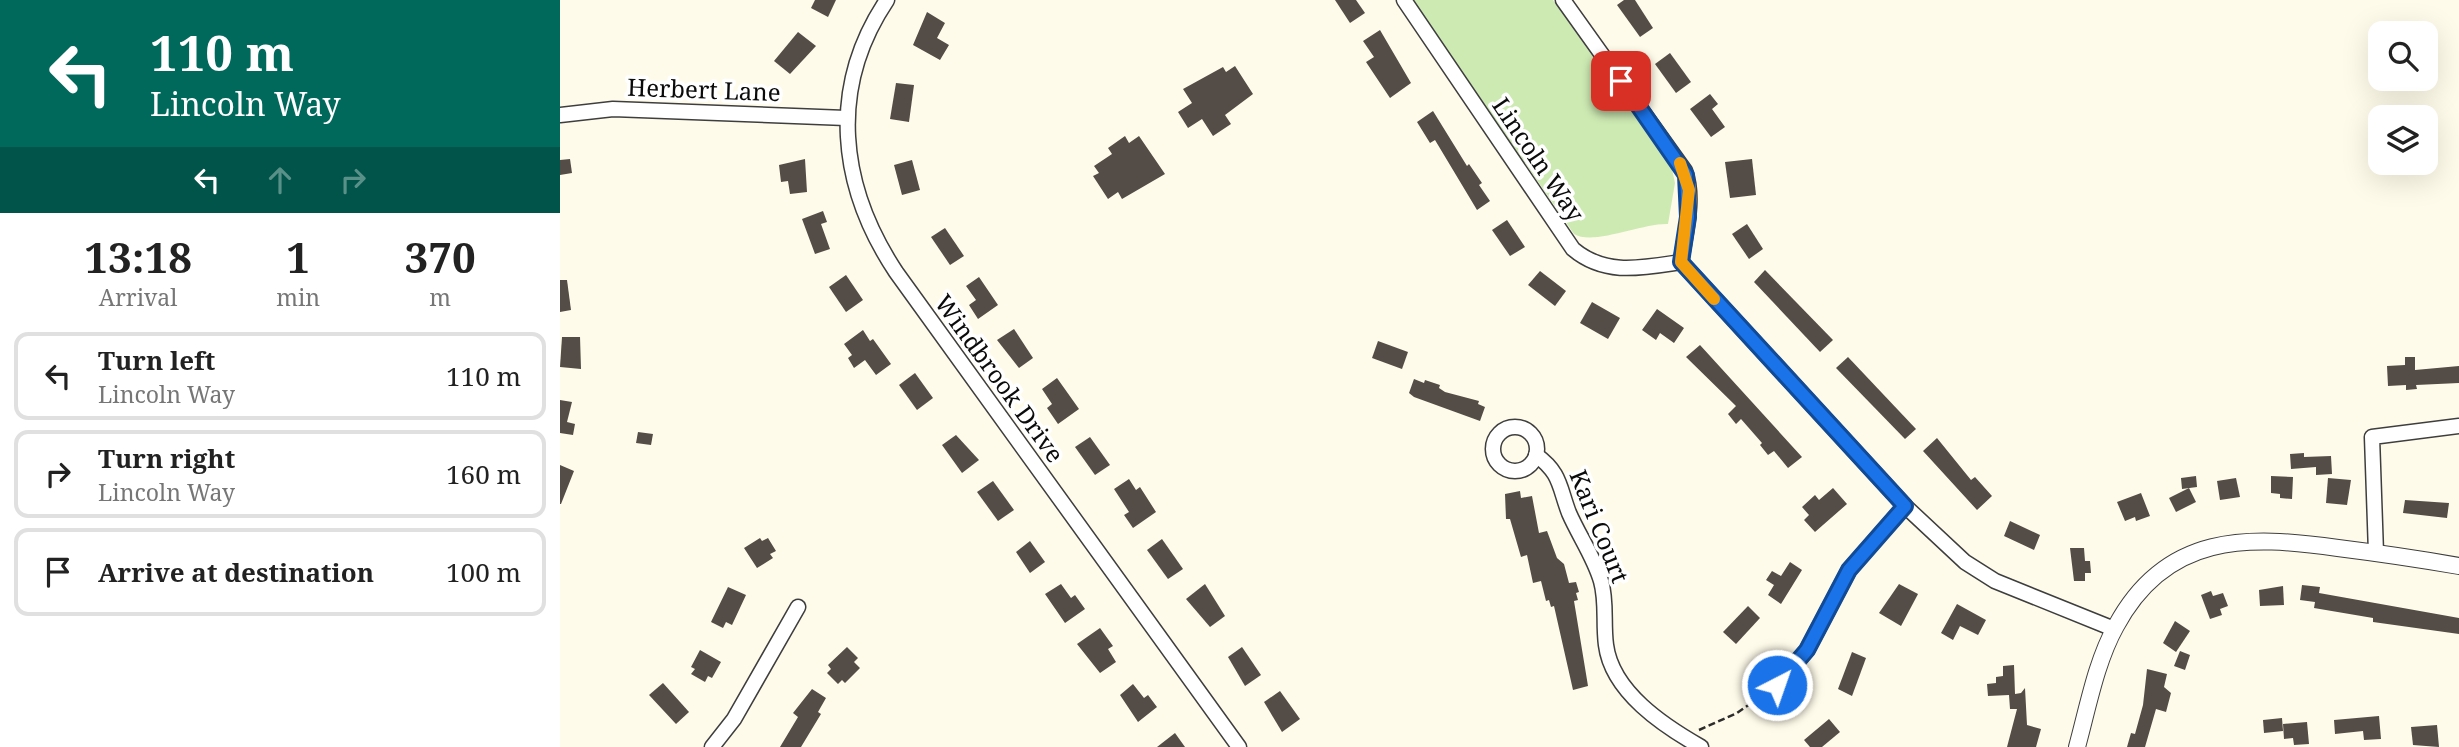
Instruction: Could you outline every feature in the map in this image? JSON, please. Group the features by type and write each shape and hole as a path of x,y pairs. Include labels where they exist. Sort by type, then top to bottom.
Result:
{"street":[{"name":"Windbrook Drive","path":"887,0 861,53 846,118 858,199 879,246 1239,747"},
{"name":"Lincoln Way","path":"1404,0 1573,249 1591,262 1609,268 1639,268 1681,262"},
{"path":"1563,0 1685,171 1689,190 1688,217 1681,262 1943,544 1980,573 2114,629"},
{"name":"Herbert Lane","path":"560,115 613,109 846,118"},
{"path":"2376,553 2372,437 2459,426"},
{"name":"Kari Court","path":"1536,455 1557,476 1574,525 1598,570 1605,606 1606,646 1613,667 1651,714 1696,744"},
{"path":"1777,685 1807,650 1849,570 1905,506"},
{"path":"2077,747 2114,629 2131,602 2153,579 2187,556 2214,545 2266,539 2459,566"},
{"path":"712,747 734,719 798,607"}],"path":[{"path":"1696,744 1705,726 1737,713 1777,685"}],"green space":[{"path":"1413,0 1553,0 1672,169 1675,183 1668,224 1605,236 1582,237 1574,234"}],"building":[{"path":"815,0 836,0 828,17 811,8"},
{"path":"1335,0 1356,0 1365,13 1350,23"},
{"path":"1624,0 1635,0 1653,28 1640,37 1617,5"},
{"path":"927,12 945,23 937,38 949,45 940,60 913,45"},
{"path":"1380,30 1411,83 1390,98 1366,62 1374,57 1363,41"},
{"path":"798,32 816,46 790,74 774,61"},
{"path":"1670,53 1691,82 1676,93 1655,64"},
{"path":"1235,66 1253,94 1225,115 1231,124 1213,136 1202,119 1188,128 1178,112 1192,103 1183,89 1223,67 1226,72"},
{"path":"896,83 914,85 909,122 890,119"},
{"path":"1710,94 1718,104 1712,109 1725,127 1711,137 1690,109"},
{"path":"1433,111 1467,166 1469,164 1482,183 1479,185 1490,201 1477,210 1435,140 1430,143 1417,122"},
{"path":"1125,136 1129,143 1139,136 1165,174 1122,199 1118,192 1108,199 1093,176 1099,173 1094,166 1112,154 1108,148"},
{"path":"570,159 572,173 560,175 560,160"},
{"path":"805,159 807,192 790,194 788,181 781,182 779,165"},
{"path":"1752,159 1756,195 1730,198 1725,162"},
{"path":"912,160 920,190 902,195 894,165"},
{"path":"823,211 827,222 821,224 830,249 815,254 802,219"},
{"path":"1507,220 1525,247 1510,256 1492,230"},
{"path":"1747,224 1763,249 1749,259 1732,234"},
{"path":"945,228 964,256 950,265 931,237"},
{"path":"1765,270 1833,340 1820,352 1754,282"},
{"path":"1540,271 1566,291 1555,306 1528,285"},
{"path":"846,275 863,300 846,312 829,287"},
{"path":"979,277 998,305 978,319 969,305 976,300 966,286"},
{"path":"560,280 567,280 571,310 560,312"},
{"path":"1592,302 1620,318 1608,339 1580,323"},
{"path":"1657,309 1684,328 1674,343 1660,333 1656,340 1642,330"},
{"path":"1014,329 1033,358 1019,368 997,340"},
{"path":"863,330 891,364 876,375 865,360 854,368 848,358 852,355 844,344"},
{"path":"562,337 580,337 581,369 560,367"},
{"path":"1378,341 1408,352 1402,369 1372,358"},
{"path":"1700,345 1802,457 1788,468 1774,451 1768,455 1760,445 1762,443 1741,419 1736,424 1728,414 1736,406 1686,357"},
{"path":"1848,357 1916,429 1905,439 1836,368"},
{"path":"2405,357 2415,357 2415,370 2459,366 2459,383 2416,385 2417,389 2406,390 2406,385 2388,386 2387,366 2405,365"},
{"path":"915,373 933,398 917,410 899,385"},
{"path":"1057,378 1079,409 1058,424 1047,408 1052,404 1042,389"},
{"path":"1414,379 1440,385 1439,388 1445,392 1479,401 1478,404 1485,407 1480,421 1414,397 1409,393"},
{"path":"560,400 572,402 567,422 575,424 573,435 560,433"},
{"path":"638,432 653,434 651,445 636,443"},
{"path":"956,435 979,460 962,473 942,445"},
{"path":"1090,437 1110,465 1095,475 1075,447"},
{"path":"1937,438 1971,480 1975,477 1992,496 1977,510 1923,451"},
{"path":"2304,453 2304,457 2331,456 2332,474 2316,475 2316,467 2291,469 2290,454"},
{"path":"560,465 574,471 561,504 560,504"},
{"path":"2196,476 2197,487 2182,489 2181,478"},
{"path":"2271,476 2293,477 2292,499 2280,498 2280,494 2271,493"},
{"path":"2236,478 2240,497 2220,500 2217,481"},
{"path":"2328,478 2351,480 2347,505 2326,503"},
{"path":"1129,479 1136,490 1140,487 1156,512 1133,528 1124,515 1129,512 1114,489"},
{"path":"993,481 1014,510 998,521 977,492"},
{"path":"1833,488 1847,504 1815,532 1804,520 1809,515 1802,507 1815,495 1819,500"},
{"path":"2189,488 2196,502 2176,512 2169,498"},
{"path":"1520,491 1521,498 1532,496 1539,533 1547,531 1557,558 1564,564 1569,583 1576,582 1579,592 1576,593 1578,600 1574,601 1588,686 1573,690 1554,606 1551,607 1549,600 1546,601 1541,581 1533,583 1527,555 1521,557 1510,519 1506,519 1505,494"},
{"path":"2141,493 2150,516 2136,521 2135,517 2125,521 2117,502"},
{"path":"2405,500 2449,503 2447,518 2403,513"},
{"path":"2010,521 2040,535 2034,550 2004,536"},
{"path":"760,538 762,541 768,538 776,551 770,554 773,558 757,568 744,548"},
{"path":"1162,539 1183,569 1168,579 1147,550"},
{"path":"1030,541 1045,562 1030,573 1016,552"},
{"path":"2070,548 2084,548 2085,561 2090,561 2091,573 2085,573 2085,581 2074,581"},
{"path":"1790,562 1802,570 1781,604 1768,595 1774,585 1766,580 1772,571 1781,576"},
{"path":"1061,584 1071,598 1075,595 1085,609 1065,623 1045,594"},
{"path":"1205,584 1225,616 1210,627 1186,599"},
{"path":"1899,584 1918,594 1901,626 1879,613"},
{"path":"2302,585 2320,587 2319,593 2459,618 2459,634 2373,622 2373,618 2314,608 2315,602 2300,600"},
{"path":"2283,586 2284,605 2260,606 2259,590"},
{"path":"728,587 746,595 732,625 726,622 723,628 711,622"},
{"path":"2211,591 2213,596 2223,593 2228,606 2220,609 2222,615 2210,619 2201,595"},
{"path":"1957,604 1986,620 1978,635 1960,626 1953,640 1941,633"},
{"path":"1748,606 1760,618 1736,644 1723,632"},
{"path":"2175,621 2190,631 2176,652 2163,643"},
{"path":"1100,628 1113,646 1108,649 1116,662 1100,673 1077,644"},
{"path":"847,647 858,658 854,662 860,668 845,683 842,680 838,684 827,673 831,669 828,665"},
{"path":"1242,647 1261,675 1245,686 1228,657"},
{"path":"700,650 721,662 712,678 708,676 705,682 691,674 695,669 691,667"},
{"path":"2180,651 2190,655 2185,670 2174,666"},
{"path":"1852,652 1866,658 1852,696 1838,689"},
{"path":"2014,665 2015,694 2021,693 2025,688 2027,725 2041,729 2036,747 2007,747 2017,709 2010,709 2009,695 1988,696 1987,684 1996,683 1996,677 2003,676 2003,666"},
{"path":"2147,669 2167,674 2164,687 2171,693 2166,712 2156,709 2145,747 2127,747 2131,733 2135,734 2143,705"},
{"path":"663,683 689,712 676,724 649,695"},
{"path":"1133,684 1144,698 1148,695 1157,707 1138,722 1120,695"},
{"path":"812,689 826,698 818,712 821,714 801,747 780,747 798,717 793,713"},
{"path":"1280,691 1300,719 1282,732 1264,702"},
{"path":"2379,716 2381,739 2364,740 2363,731 2335,734 2334,720"},
{"path":"2282,718 2283,731 2264,733 2263,720"},
{"path":"1829,719 1840,732 1822,747 1810,747 1804,740"},
{"path":"2307,722 2309,744 2294,745 2293,738 2284,739 2283,724"},
{"path":"2437,725 2439,747 2413,745 2411,727"},
{"path":"1175,733 1185,747 1157,747"}],"slow traffic":[{"path":"1680,163 1685,171 1689,190 1681,262 1714,299"}],"route":[{"path":"1621,81 1685,171 1689,190 1688,217 1681,262 1905,506 1857,558 1842,580 1807,650 1777,685"}]}
